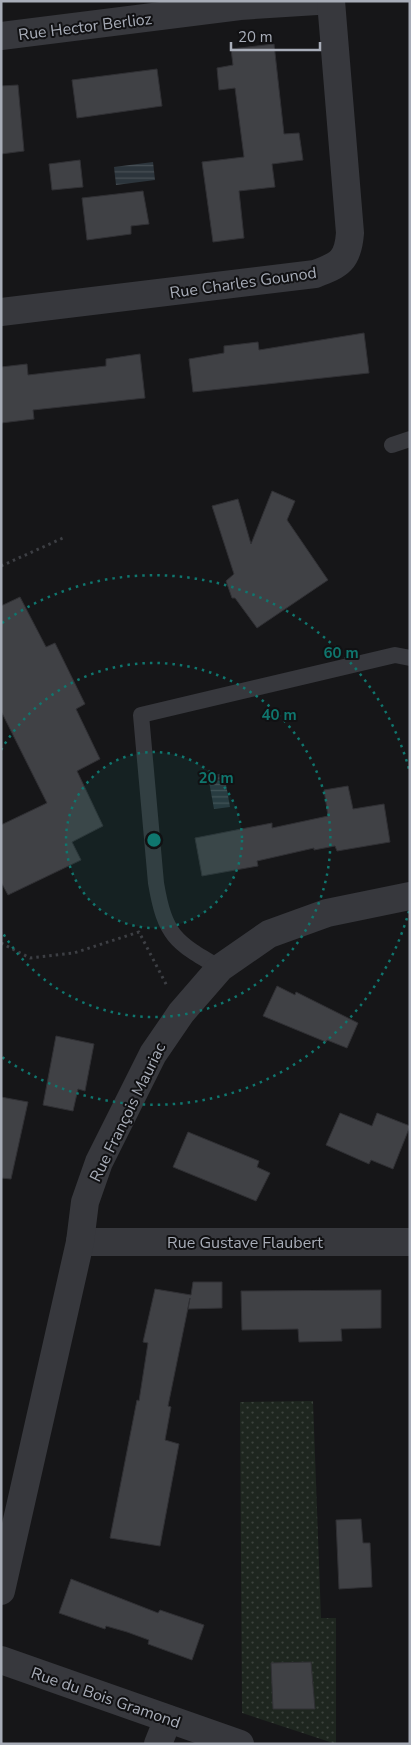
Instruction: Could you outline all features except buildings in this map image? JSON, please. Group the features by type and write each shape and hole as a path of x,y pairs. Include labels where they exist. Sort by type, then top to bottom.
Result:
{"street":[{"name":"Rue Hector Berlioz","path":"1,36 240,6 317,1"},
{"name":"Rue Charles Gounod","path":"1,312 316,274 342,261 349,249 350,233 331,1"},
{"name":"Rue François Mauriac","path":"1,1592 80,1242 85,1202 99,1162 153,1054 180,1013 220,968 270,934 327,913 410,896"},
{"name":"Rue Gustave Flaubert","path":"80,1242 410,1242"},
{"name":"Rue du Bois Gramond","path":"1,1660 163,1732 240,1744"}],"lane":[{"path":"392,444 410,438"},
{"path":"220,968 189,950 169,931 160,909 141,715 395,654 410,658"}],"path":[{"path":"1,566 63,538"},
{"path":"1,943 30,958 74,953 139,932 180,1013"}],"shaded area":[{"path":"153,162 155,180 116,185 114,167"},
{"path":"224,773 230,807 214,809 208,776"},
{"path":"313,1401 321,1618 336,1618 336,1744 242,1713 240,1402"}]}
